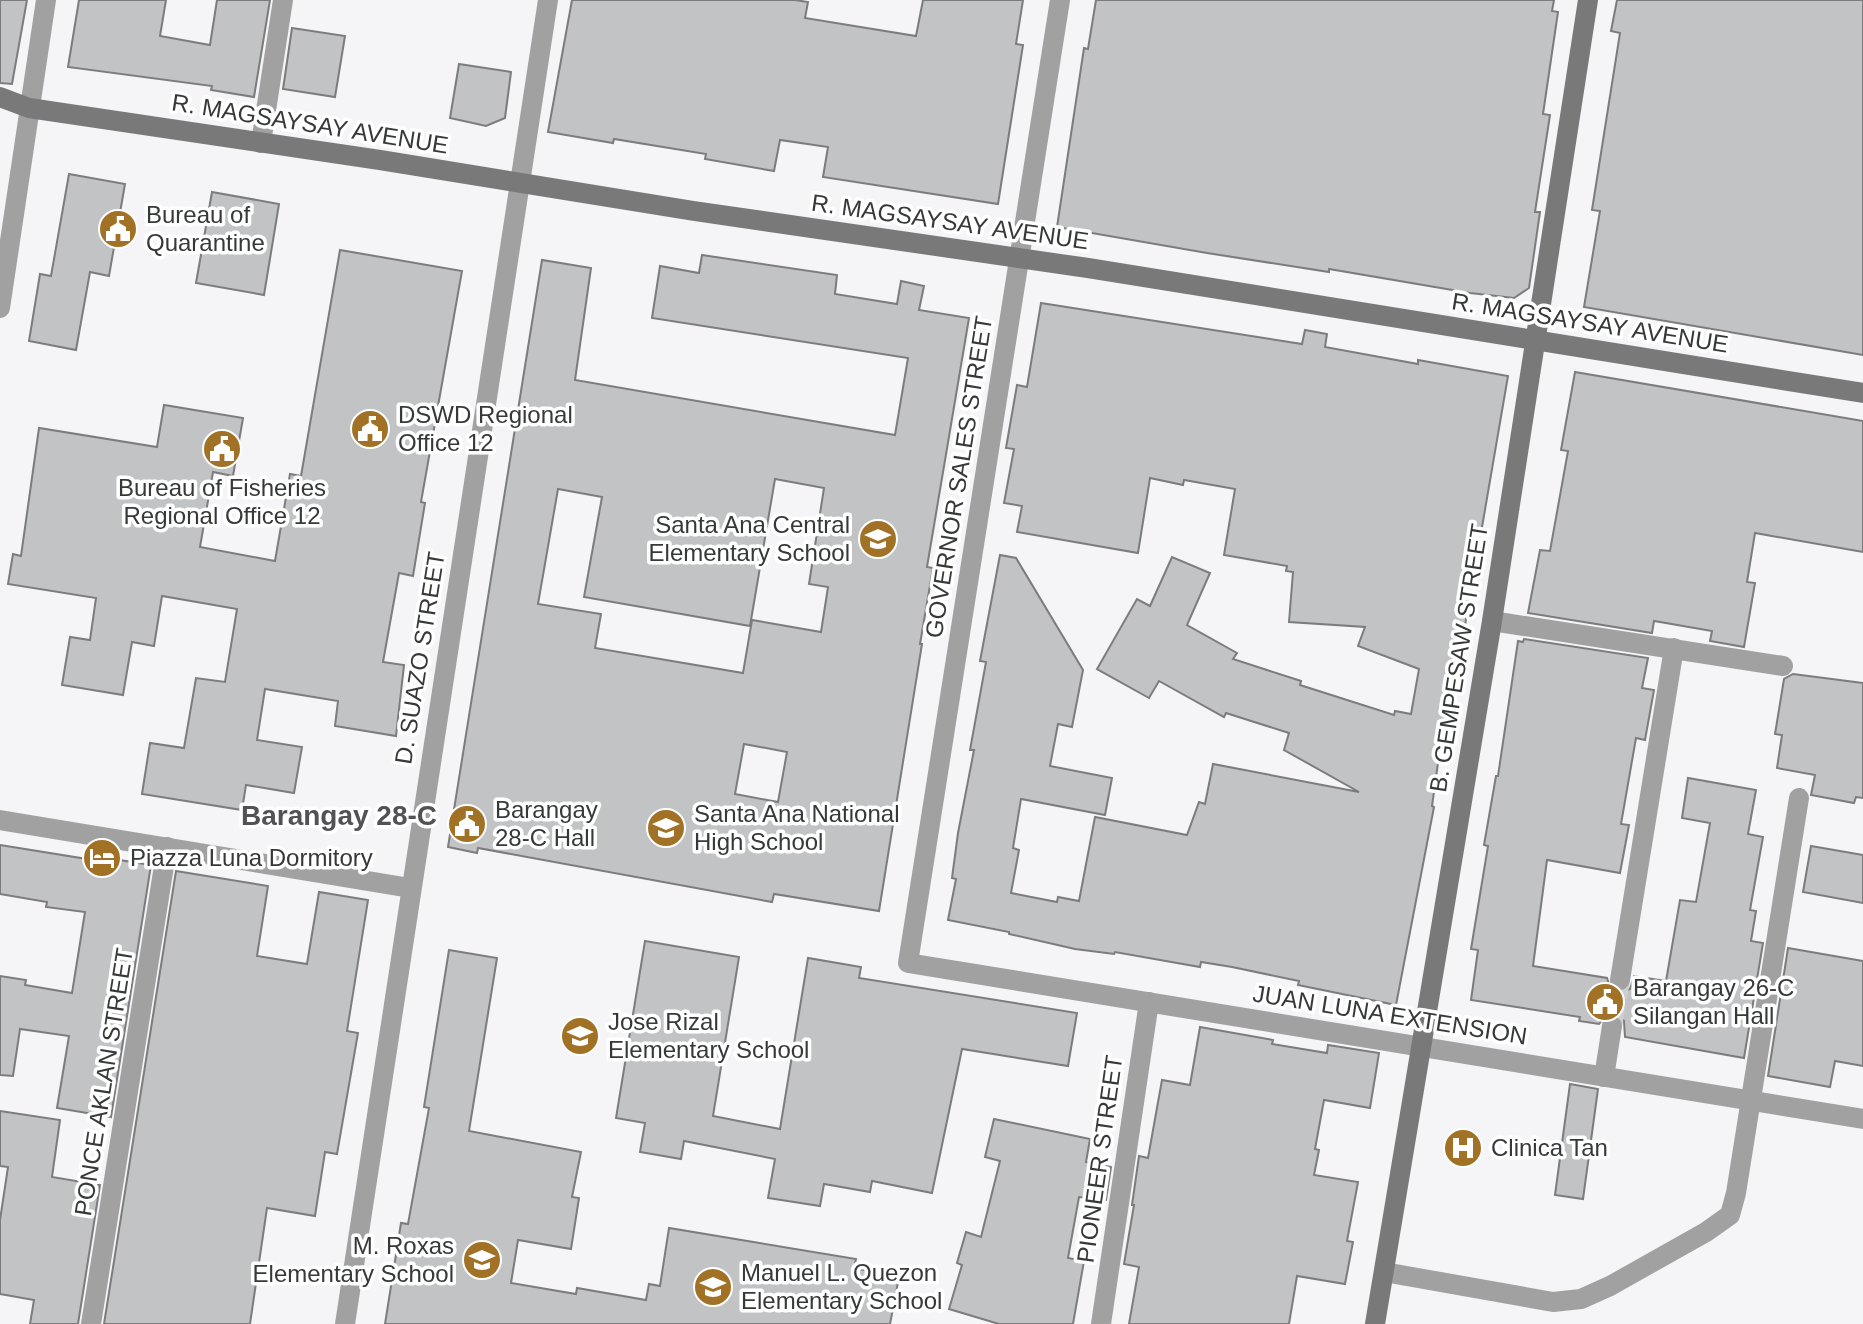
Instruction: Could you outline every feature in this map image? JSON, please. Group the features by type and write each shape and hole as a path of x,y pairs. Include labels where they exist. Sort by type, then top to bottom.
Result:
{"main road":[{"name":"B. GEMPESAW STREET","path":"1375,1324 1492,621 1588,0"},
{"name":"R. MAGSAYSAY AVENUE","path":"0,97 29,108 1020,259 1863,393"},
{"name":"R. MAGSAYSAY AVENUE","path":"0,112 29,108"}],"street":[{"path":"0,308 46,0"},
{"path":"261,143 283,0"},
{"name":"D. SUAZO STREET","path":"345,1324 548,0"},
{"name":"GOVERNOR SALES STREET","path":"908,963 1060,0"},
{"path":"1492,621 1783,666"},
{"path":"1620,980 1674,648"},
{"path":"1384,1272 1553,1302 1581,1299 1706,1232 1730,1215 1752,1101 1799,798"},
{"path":"0,820 410,888"},
{"name":"PONCE AKLAN STREET","path":"91,1324 167,847"},
{"name":"JUAN LUNA EXTENSION","path":"908,963 1863,1119"},
{"name":"PIONEER STREET","path":"1101,1324 1149,1002"},
{"path":"1604,1077 1612,1026"}],"building":[{"path":"0,0 27,0 12,84 0,83"},
{"path":"79,0 166,0 160,36 210,45 217,0 270,0 254,97 211,90 212,86 68,67"},
{"path":"572,0 795,0 808,2 805,18 916,36 923,0 1023,0 1016,44 1023,45 998,204 823,177 828,147 780,140 774,171 705,159 706,154 548,132"},
{"path":"1096,0 1554,0 1552,11 1558,12 1543,114 1550,115 1535,212 1540,212 1529,288 1514,298 1470,293 1057,227 1084,48 1088,49"},
{"path":"1617,0 1863,0 1863,355 1584,307 1600,211 1592,210 1620,33 1611,31"},
{"path":"292,28 345,36 335,97 283,89"},
{"path":"459,64 511,72 505,118 486,126 450,118"},
{"path":"69,174 125,184 109,276 90,272 76,350 29,341 40,274 51,276"},
{"path":"212,192 279,204 264,295 196,283"},
{"path":"340,250 462,271 421,502 425,503 413,576 399,573 383,662 404,665 396,736 335,726 338,701 265,689 257,740 302,747 294,793 246,785 242,810 142,794 150,743 184,748 196,678 225,682 237,609 162,596 154,646 132,642 123,695 62,685 70,637 90,640 96,598 8,584 13,554 21,556 39,428 157,447 164,405 243,418 233,476 213,472 200,547 275,561 290,474 301,476"},
{"path":"702,255 837,275 835,294 897,304 901,281 924,286 919,310 969,318 927,567 933,568 879,911 774,894 772,902 478,848 477,853 448,847 542,260 591,268 575,380 895,435 908,358 652,318 660,266 699,273","holes":["775,479 824,488 809,584 828,587 821,632 752,620 743,673 595,648 601,614 538,604 558,489 602,497 584,597 750,626","744,744 787,752 778,802 735,794"]},
{"path":"1041,303 1302,344 1305,330 1327,334 1325,347 1508,376 1481,533 1472,531 1460,601 1469,602 1396,1005 1298,985 1299,981 1232,967 1201,962 1200,967 1115,952 1075,949 948,920 956,879 952,878 958,833 974,750 970,750 986,662 980,661 1000,555 1016,558 1083,670 1072,727 1058,724 1050,766 1112,778 1105,815 1021,799 1013,848 1019,850 1011,893 1057,902 1058,897 1079,901 1095,817 1187,835 1199,802 1205,804 1213,764 1359,792 1284,750 1289,733 1226,713 1224,717 1159,681 1149,698 1097,669 1137,599 1150,606 1172,557 1210,573 1187,625 1237,653 1233,659 1301,681 1300,685 1394,715 1395,711 1411,714 1419,669 1358,646 1365,627 1289,622 1293,572 1286,571 1287,566 1224,555 1235,489 1184,480 1183,485 1150,478 1138,553 1017,532 1022,506 1004,503 1014,449 1006,448 1017,385 1027,387"},
{"path":"1575,372 1863,421 1863,552 1755,533 1747,582 1755,583 1744,647 1710,641 1712,631 1654,621 1652,633 1528,613 1540,550 1550,551 1568,451 1561,450"},
{"path":"1524,639 1648,658 1642,688 1654,690 1645,740 1636,738 1621,824 1629,825 1620,873 1547,860 1533,966 1607,978 1611,990 1619,993 1630,989 1634,976 1666,981 1680,900 1696,902 1710,823 1682,818 1688,778 1756,790 1748,834 1763,837 1750,910 1756,911 1751,941 1763,943 1744,1058 1625,1037 1624,1021 1615,1013 1607,1014 1599,1024 1579,1021 1580,1017 1471,1000 1478,950 1471,949 1488,846 1484,845 1498,776 1518,641 1523,642"},
{"path":"1793,674 1863,683 1863,798 1856,797 1854,803 1811,795 1815,775 1777,768 1782,735 1775,734 1784,679"},
{"path":"0,845 106,862 107,858 151,865 111,1117 57,1108 69,1036 20,1029 13,1076 0,1075 0,976 26,980 25,985 72,993 85,912 46,907 47,902 0,894"},
{"path":"1811,846 1863,855 1863,903 1803,892"},
{"path":"176,871 268,886 257,956 307,964 319,892 368,900 347,1031 358,1033 337,1154 325,1152 315,1216 267,1208 250,1324 104,1324"},
{"path":"645,941 739,957 713,1116 780,1129 808,958 861,967 859,978 1077,1013 1068,1066 962,1049 932,1193 872,1181 870,1192 824,1184 820,1206 768,1198 775,1159 684,1141 681,1159 640,1152 645,1123 616,1118"},
{"path":"1788,948 1863,961 1863,1066 1835,1061 1830,1087 1768,1076"},
{"path":"449,950 497,958 469,1131 581,1152 572,1197 579,1198 571,1249 518,1240 511,1283 576,1294 577,1288 646,1300 649,1284 660,1286 669,1228 856,1259 854,1268 899,1277 890,1324 385,1324 401,1223 408,1224 429,1108 424,1107"},
{"path":"1200,1027 1327,1053 1328,1045 1379,1053 1370,1108 1324,1100 1315,1149 1319,1150 1314,1175 1358,1182 1347,1241 1353,1242 1345,1284 1297,1276 1289,1324 1129,1324 1139,1267 1124,1264 1139,1156 1148,1158 1162,1080 1190,1085"},
{"path":"1570,1084 1598,1089 1583,1199 1555,1195"},
{"path":"0,1111 60,1120 52,1177 100,1185 78,1324 30,1324 34,1300 0,1294 0,1220 8,1167 0,1166"},
{"path":"994,1119 1090,1139 1086,1162 1111,1167 1106,1200 1079,1197 1068,1258 1084,1261 1073,1324 999,1324 949,1309 962,1265 957,1263 966,1232 981,1237 1000,1161 985,1157"}],"tunnel":[{"path":"1612,1026 1620,980"}],"place":[{"name":"Bureau of Quarantine","path":"118,229"},
{"name":"DSWD Regional Office 12","path":"370,429"},
{"name":"Bureau of Fisheries Regional Office 12","path":"222,449"},
{"name":"Santa Ana Central Elementary School","path":"878,539"},
{"name":"Barangay 28-C Hall","path":"467,824"},
{"name":"Santa Ana National High School","path":"666,828"},
{"name":"Piazza Luna Dormitory","path":"102,858"},
{"name":"Barangay 26-C Silangan Hall","path":"1605,1002"},
{"name":"Jose Rizal Elementary School","path":"580,1036"},
{"name":"Clinica Tan","path":"1463,1148"},
{"name":"M. Roxas Elementary School","path":"482,1260"},
{"name":"Manuel L. Quezon Elementary School","path":"713,1287"}],"district":[{"name":"Barangay 28-C","path":"339,815"}]}
